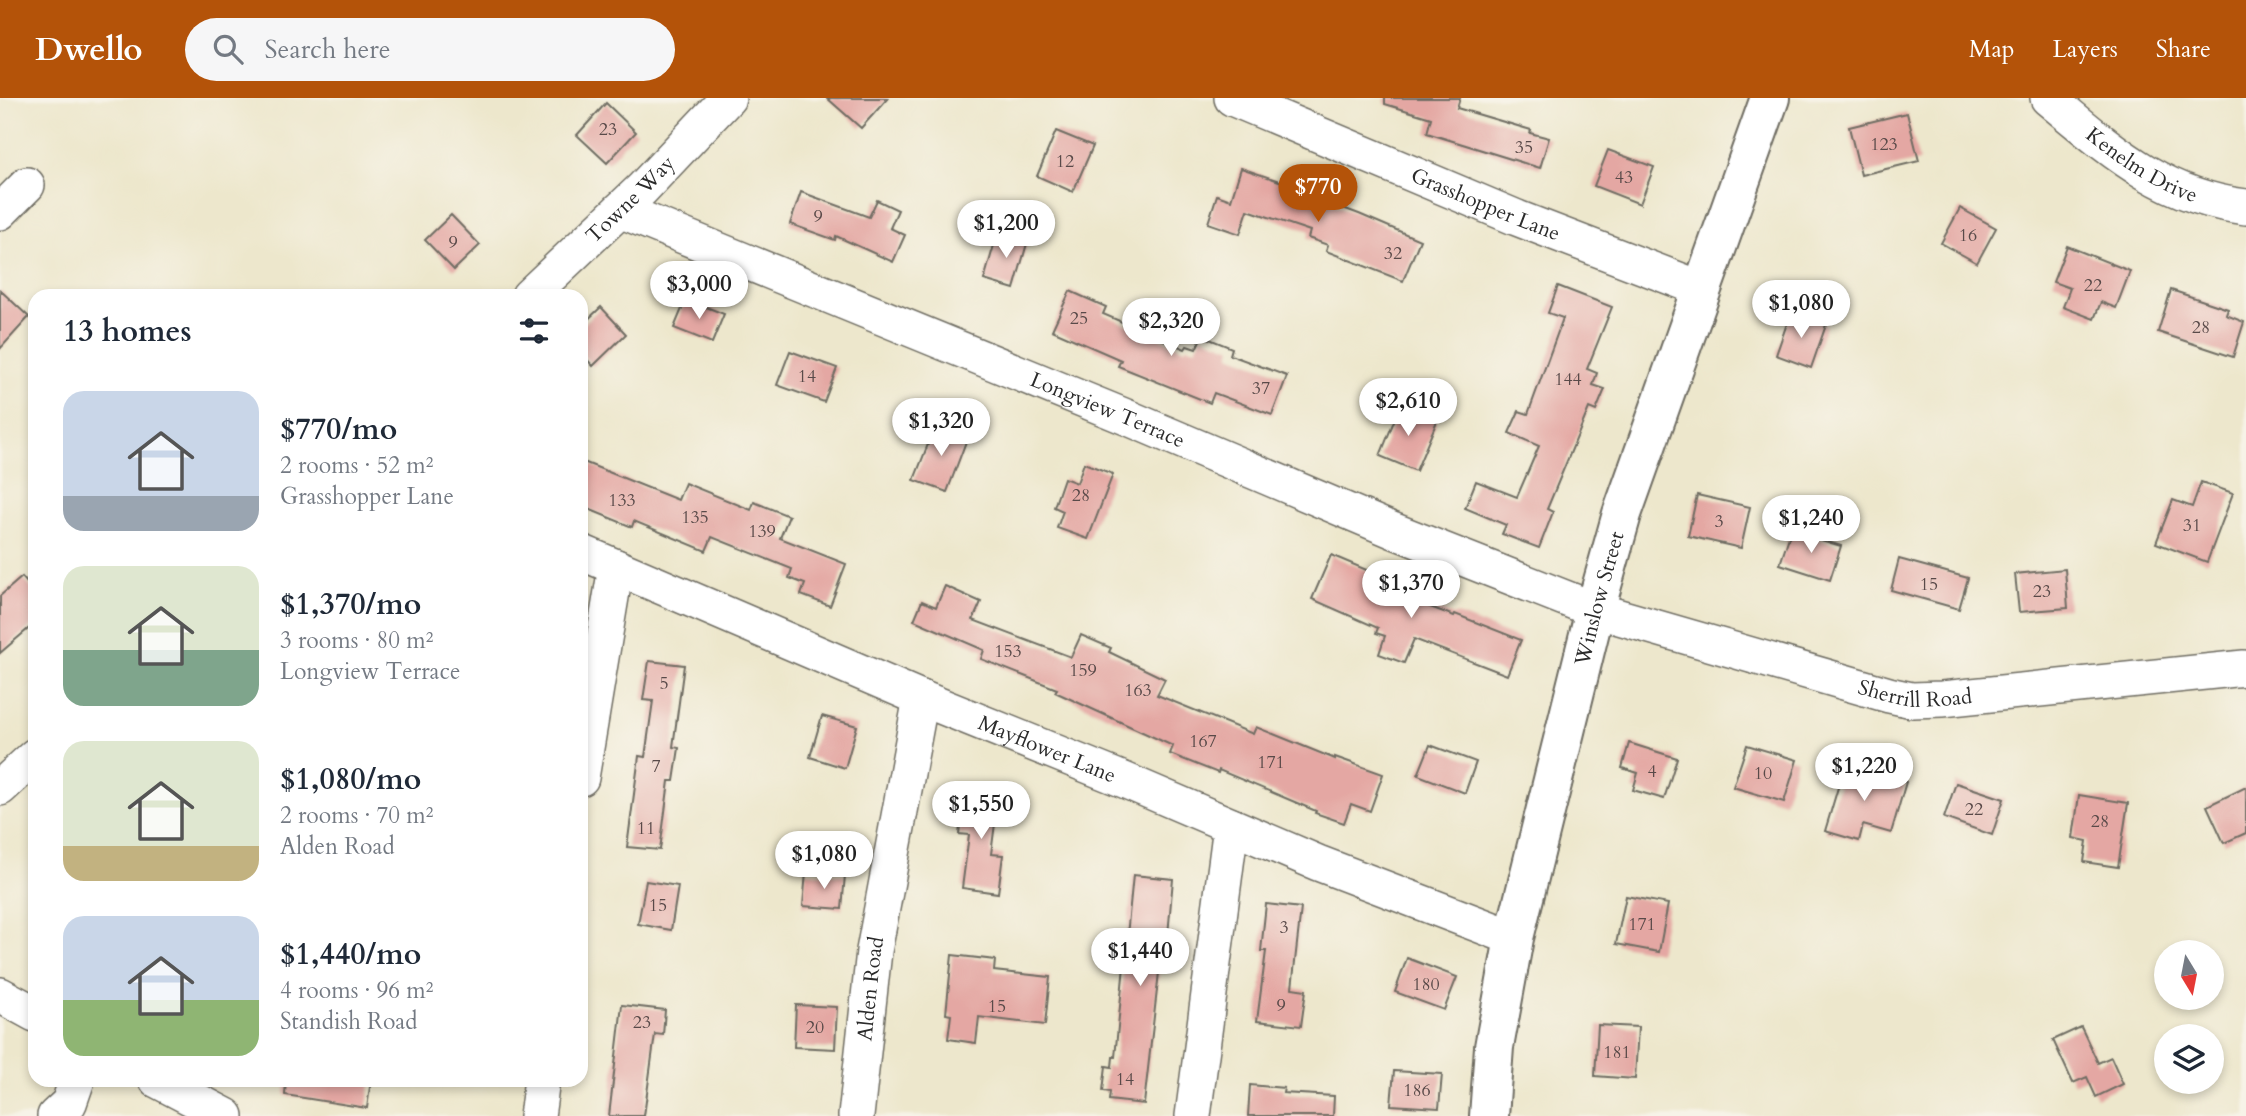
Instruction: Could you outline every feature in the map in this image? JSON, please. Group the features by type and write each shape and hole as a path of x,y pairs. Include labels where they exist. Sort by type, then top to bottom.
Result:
{"street":[{"name":"Towne Way","path":"536,289 620,210 728,98"},
{"name":"Grasshopper Lane","path":"1232,98 1517,218 1702,289"},
{"name":"Winslow Street","path":"1489,1116 1494,1048 1514,939 1595,610 1622,514 1770,98"},
{"name":"Kenelm Drive","path":"2048,98 2126,162 2155,179 2183,192 2246,207"},
{"path":"0,212 27,185"},
{"name":"Longview Terrace","path":"620,210 1131,419 1392,530 1595,610"},
{"name":"Mayflower Lane","path":"588,555 921,698 1124,780 1318,863 1514,939"},
{"path":"588,736 616,567"},
{"name":"Sherrill Road","path":"1595,610 1770,662 1912,700 2244,667"},
{"name":"Alden Road","path":"856,1116 874,951 921,698"},
{"path":"0,788 28,762"},
{"path":"1192,1116 1231,826"},
{"path":"0,995 28,1010"},
{"path":"55,1116 69,1103 75,1087"},
{"path":"172,1087 210,1104"},
{"path":"537,1116 541,1087"}],"building":[{"path":"827,98 888,98 861,128"},
{"path":"1385,98 1460,98 1457,108 1549,138 1540,168 1427,133 1431,118 1385,104"},
{"path":"606,103 636,132 607,163 577,135"},
{"path":"1907,113 1919,161 1861,175 1849,127"},
{"path":"1056,131 1093,146 1073,192 1037,176"},
{"path":"1608,150 1654,167 1640,204 1594,186"},
{"path":"1241,168 1285,183 1284,186 1420,240 1403,281 1326,251 1328,245 1308,238 1310,231 1248,210 1240,234 1208,223 1217,195 1231,200"},
{"path":"801,192 869,217 877,200 898,210 890,228 905,235 893,262 836,236 835,240 790,224"},
{"path":"1960,208 1996,228 1977,263 1941,243"},
{"path":"451,215 480,245 454,270 425,240"},
{"path":"998,231 1028,240 1014,289 984,280"},
{"path":"2067,246 2130,271 2116,308 2101,302 2094,319 2063,307 2070,288 2053,282"},
{"path":"1558,286 1612,307 1587,369 1597,373 1593,385 1605,389 1596,411 1589,408 1547,509 1553,512 1539,548 1502,534 1506,525 1465,508 1476,481 1517,497 1539,446 1509,433 1519,411 1528,414 1563,318 1548,313"},
{"path":"0,290 28,318 0,349"},
{"path":"2171,290 2228,309 2226,315 2244,322 2233,357 2158,332"},
{"path":"1070,291 1106,307 1103,314 1185,349 1187,346 1196,349 1202,336 1232,348 1230,355 1287,376 1272,415 1214,393 1210,403 1118,366 1121,360 1052,330"},
{"path":"686,299 724,314 712,343 674,328"},
{"path":"601,307 626,334 593,366 588,361 588,319"},
{"path":"1791,312 1826,325 1811,368 1776,355"},
{"path":"790,351 837,368 824,402 777,385"},
{"path":"1400,406 1437,421 1416,471 1380,456"},
{"path":"936,424 968,436 947,492 914,480"},
{"path":"1084,463 1113,474 1088,539 1057,528 1063,511 1054,507 1064,478 1077,483"},
{"path":"588,464 678,500 685,483 751,510 754,502 789,516 780,538 846,564 830,606 801,595 805,584 789,578 792,569 712,537 706,551 634,521 632,527 588,509"},
{"path":"2201,482 2233,493 2207,562 2156,543 2173,500 2192,507"},
{"path":"1697,495 1750,507 1741,548 1688,536"},
{"path":"1791,531 1841,546 1830,580 1780,564"},
{"path":"1331,555 1369,571 1364,582 1521,640 1507,675 1414,639 1404,663 1379,654 1385,636 1376,633 1378,628 1312,599"},
{"path":"1899,559 1968,578 1959,609 1891,590"},
{"path":"2065,569 2068,608 2019,612 2015,574"},
{"path":"22,577 28,584 28,629 0,653 0,596"},
{"path":"945,586 981,602 973,620 1071,657 1081,635 1111,648 1109,652 1165,679 1157,695 1253,734 1256,727 1335,759 1383,774 1370,811 1351,804 1344,823 1315,813 1316,811 1219,770 1218,773 1170,754 1173,746 1055,692 1057,689 981,659 984,650 914,620 922,601 936,607"},
{"path":"649,661 684,665 673,747 679,748 674,781 669,781 660,850 627,847 639,756 645,757 653,701 643,700"},
{"path":"822,716 857,726 845,768 810,757"},
{"path":"1629,743 1677,758 1664,799 1633,790 1638,773 1622,768"},
{"path":"1430,745 1476,762 1465,793 1418,775"},
{"path":"1747,745 1797,760 1784,802 1733,787"},
{"path":"1845,764 1906,782 1891,833 1863,825 1859,841 1825,831"},
{"path":"1956,783 2004,799 1992,835 1944,818"},
{"path":"2246,787 2246,833 2224,843 2207,806"},
{"path":"965,789 999,793 991,854 1003,855 998,893 962,888 969,835 959,834"},
{"path":"2079,795 2128,803 2118,867 2084,862 2087,841 2073,838"},
{"path":"806,872 845,875 842,909 803,906"},
{"path":"1133,875 1173,879 1167,946 1162,946 1144,1104 1109,1100 1110,1092 1103,1091 1106,1066 1112,1067 1115,1057"},
{"path":"646,881 678,886 671,930 638,924"},
{"path":"1626,896 1668,904 1659,952 1616,944"},
{"path":"1266,904 1301,908 1292,988 1306,990 1301,1026 1257,1021 1266,951 1261,951"},
{"path":"952,955 995,960 994,971 1050,977 1045,1025 979,1017 976,1043 948,1039 951,1015 946,1014"},
{"path":"1407,958 1457,977 1444,1010 1395,992"},
{"path":"622,1005 665,1010 663,1035 655,1034 644,1116 609,1116"},
{"path":"796,1005 837,1007 835,1049 794,1047"},
{"path":"1598,1025 1638,1027 1635,1079 1595,1076"},
{"path":"2081,1027 2098,1063 2111,1057 2123,1084 2096,1097 2087,1077 2073,1083 2053,1040"},
{"path":"1394,1071 1442,1074 1439,1108 1391,1105"},
{"path":"1250,1085 1284,1088 1283,1093 1334,1096 1333,1116 1248,1116"},
{"path":"286,1087 370,1087 367,1108 285,1095"}]}
